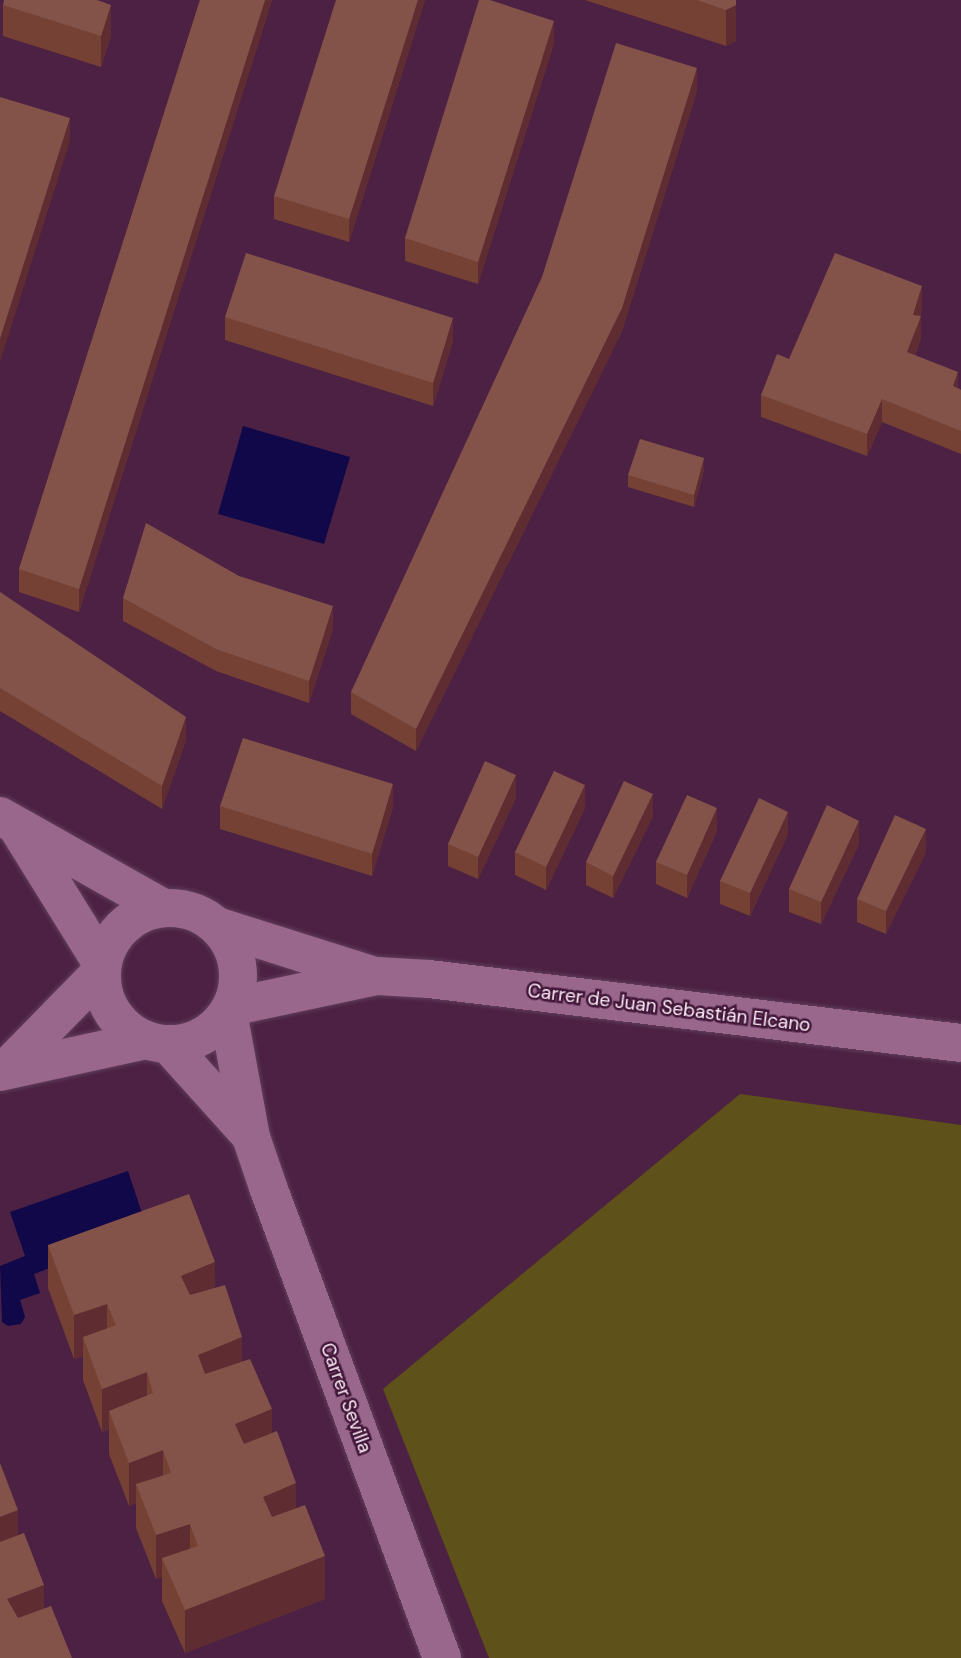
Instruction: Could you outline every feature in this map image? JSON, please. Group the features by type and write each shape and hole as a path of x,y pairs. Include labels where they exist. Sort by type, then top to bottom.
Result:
{"main road":[{"path":"2,1071 202,1036 229,1009 237,964 230,943 217,926 201,915 163,908 9,822"},
{"path":"9,822 102,968"},
{"path":"158,1042 128,1030 113,1014 104,994 102,968 110,942 123,925 142,913 163,908"},
{"name":"Carrer de Juan Sebastián Elcano","path":"217,926 377,976 429,979 961,1043"},
{"path":"2,1071 102,968"},
{"name":"Carrer de Juan Sebastián Elcano","path":"229,1009 377,976"},
{"name":"Carrer Sevilla","path":"229,1009 251,1137 442,1658"},
{"name":"Carrer Sevilla","path":"158,1042 251,1137"}],"shaded area":[{"path":"243,426 350,457 324,544 218,514"},
{"path":"740,1094 961,1125 961,1658 489,1658 383,1389"},
{"path":"128,1171 148,1231 34,1274 40,1293 20,1300 25,1317 21,1324 8,1326 2,1322 0,1266 25,1256 10,1212"}],"building":[{"path":"4,0 97,0 111,5 101,36 3,5"},
{"path":"200,0 265,0 79,589 19,569"},
{"path":"336,0 418,0 349,219 274,196"},
{"path":"479,0 490,0 554,21 478,262 405,238"},
{"path":"697,0 736,0 736,5 726,10"},
{"path":"616,43 697,68 622,308 416,729 351,692 542,277"},
{"path":"0,97 70,118 0,339"},
{"path":"246,253 453,318 433,383 225,317"},
{"path":"835,253 922,286 913,315 921,316 907,352 958,372 953,386 961,390 961,431 882,399 867,434 761,395 777,354 789,359"},
{"path":"640,439 704,458 694,495 628,475"},
{"path":"146,523 239,576 333,606 309,681 216,649 123,598"},
{"path":"0,592 186,717 162,786 0,688"},
{"path":"243,738 393,784 372,854 220,806"},
{"path":"485,761 516,775 478,857 448,844"},
{"path":"554,771 585,785 546,867 515,852"},
{"path":"624,781 653,794 613,876 586,862"},
{"path":"687,795 717,808 687,875 656,862"},
{"path":"759,798 788,812 750,893 720,881"},
{"path":"827,805 859,821 821,902 789,889"},
{"path":"895,815 926,829 886,911 857,899"},
{"path":"189,1194 215,1262 181,1276 190,1295 225,1285 242,1337 198,1355 205,1374 250,1359 272,1409 235,1424 244,1444 277,1431 296,1483 263,1497 272,1517 305,1505 325,1556 185,1610 162,1558 198,1546 190,1524 156,1535 136,1484 171,1473 163,1450 129,1463 109,1411 153,1393 147,1372 102,1389 83,1337 116,1325 107,1304 74,1315 48,1245"},
{"path":"0,1463 18,1510 0,1517"},
{"path":"24,1533 44,1585 7,1599 18,1618 51,1606 72,1658 0,1658 0,1542"}]}
